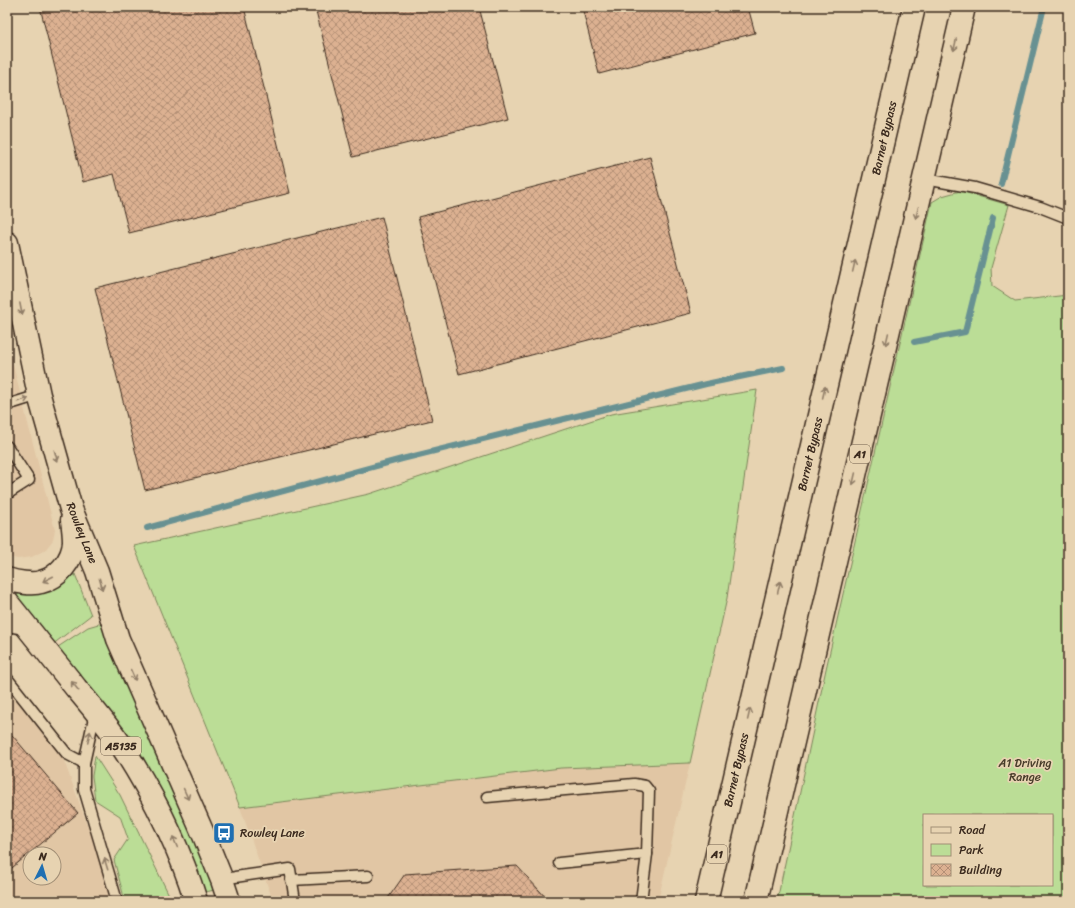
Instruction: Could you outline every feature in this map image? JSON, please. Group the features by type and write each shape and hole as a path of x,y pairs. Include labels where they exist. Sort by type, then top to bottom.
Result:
{"main road":[{"name":"Barnet Bypass","path":"706,901 914,7"},
{"name":"A1","path":"756,901 964,7"},
{"name":"Rowley Lane","path":"7,243 40,395 71,509 97,570 118,639 205,838 222,880 228,901"},
{"name":"A5135","path":"7,579 18,582 40,583 58,574 69,559 74,542 71,509"},
{"name":"A5135","path":"7,602 122,746 149,790 172,835 184,864 196,901"}],"lane":[{"path":"925,179 975,188 1040,207 1068,218"},
{"path":"7,405 40,395"},
{"path":"7,446 29,480 7,494"},
{"path":"7,626 29,629"},
{"path":"7,678 67,754 84,763"},
{"path":"95,711 84,763 84,789 117,901"},
{"path":"487,797 634,784 645,786 649,790 647,854 641,901"},
{"path":"559,863 647,854"},
{"path":"222,880 235,876 290,869 295,901"},
{"path":"291,880 368,876"}],"shaded area":[{"path":"7,341 55,530 53,540 45,550 32,557 18,559 7,557"},
{"path":"7,688 55,736 115,901 7,901"},
{"path":"690,763 658,901 273,901 240,807 561,768"}],"green space":[{"name":"A1 Driving Range","path":"960,191 1009,205 991,268 992,286 1015,301 1068,295 1068,901 777,901 826,669 932,202 942,196"},
{"path":"757,390 727,598 690,763 561,768 240,807 134,546 369,494 611,414"},
{"path":"75,574 91,615 52,645 14,598 18,594 31,594 55,588"},
{"path":"102,623 207,870 214,890 202,893 55,649 88,627"},
{"path":"95,756 120,795 172,901 125,901 114,860 128,839 120,816 95,800 92,776"}],"building":[{"path":"40,7 244,7 290,193 129,233 114,174 83,182"},
{"path":"315,7 479,7 508,118 353,157"},
{"path":"582,7 748,7 755,33 599,74"},
{"path":"650,157 691,313 459,374 418,217"},
{"path":"382,217 432,420 145,490 95,288"},
{"path":"7,729 78,813 38,846 22,846 22,860 7,872"},
{"path":"517,866 549,901 386,901 405,874"}],"waterway":[{"path":"1001,184 1044,7"},
{"path":"914,342 965,332 993,218"},
{"path":"147,528 402,459 706,384 783,368"}],"place":[{"name":"Rowley Lane","path":"224,833"}]}
